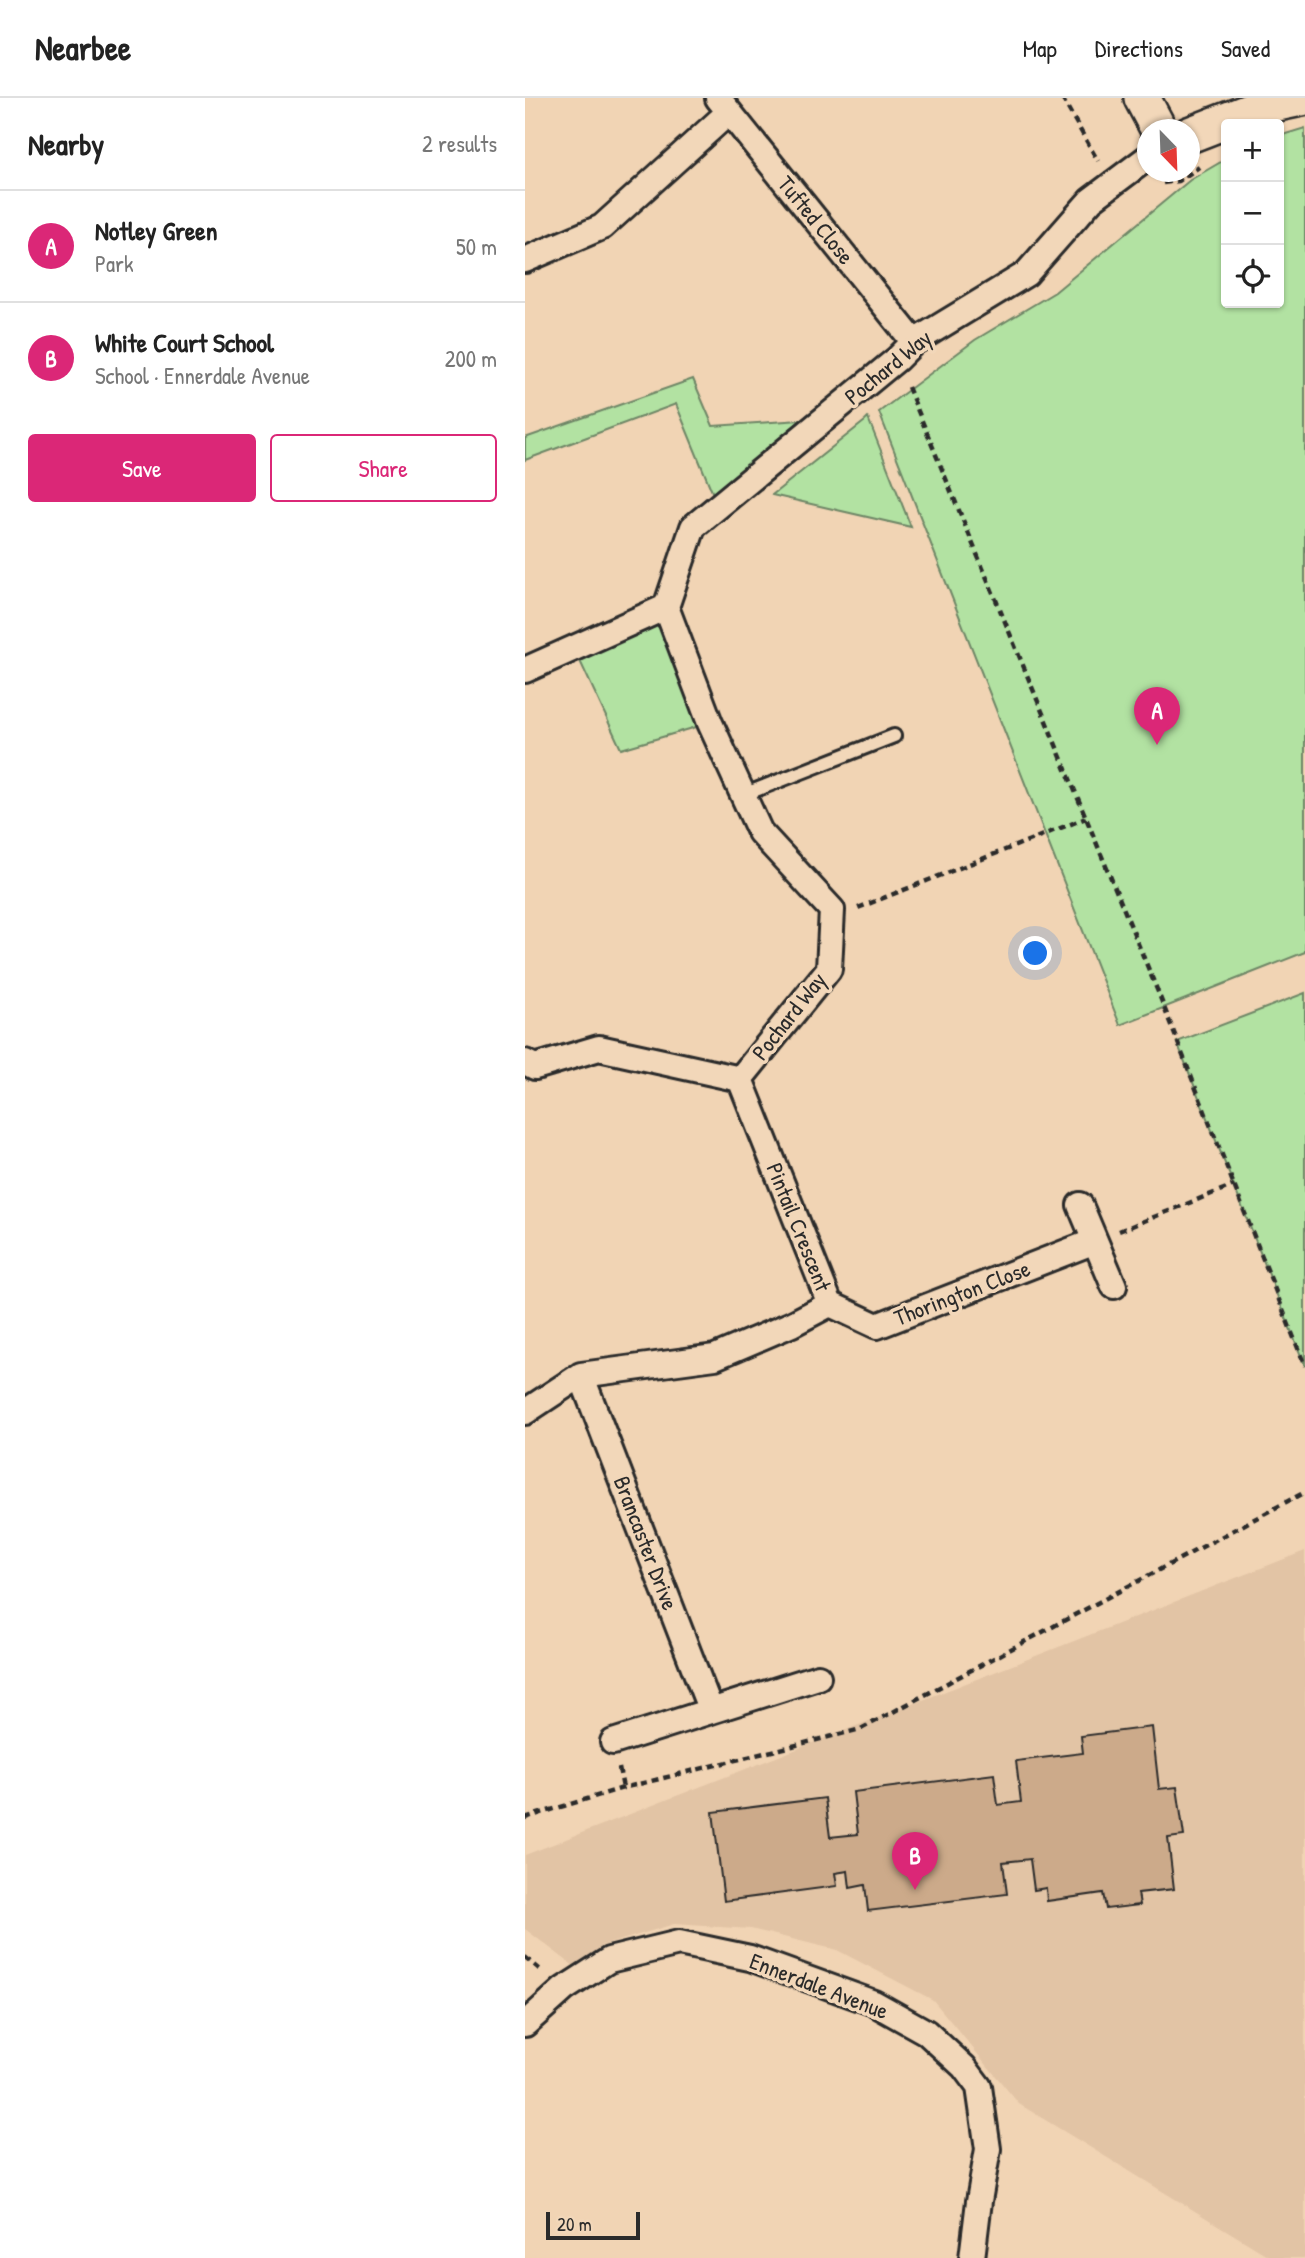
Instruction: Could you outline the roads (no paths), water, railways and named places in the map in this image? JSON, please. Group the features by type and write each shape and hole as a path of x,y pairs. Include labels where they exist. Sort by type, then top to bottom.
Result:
{"street":[{"path":"1142,98 1153,119"},
{"path":"1200,147 1264,106 1302,98"},
{"path":"525,260 602,227 723,105"},
{"name":"Tufted Close","path":"723,105 913,342"},
{"name":"Pochard Way","path":"666,607 693,527 897,359 913,342 1026,274 1091,200 1137,166"},
{"path":"525,670 666,607 710,723 743,795"},
{"name":"Pochard Way","path":"525,1062 535,1068 599,1048 740,1079 829,968 832,910 760,832 743,795"},
{"name":"Pintail Crescent","path":"525,1412 581,1375 715,1357 792,1324 830,1304 740,1079"},
{"path":"1080,1205 1114,1286"},
{"name":"Thorington Close","path":"830,1304 877,1326 1095,1241"},
{"name":"Brancaster Drive","path":"581,1375 711,1711"},
{"path":"613,1742 818,1677"},
{"name":"Ennerdale Avenue","path":"525,2024 564,1989 609,1960 679,1943 750,1958 874,2003 926,2032 964,2067 979,2087 988,2150 972,2258"}],"lane":[{"path":"743,795 894,736"}],"place":[{"name":"Notley Green","path":"1157,745"},
{"name":"White Court School","path":"915,1890"}]}
